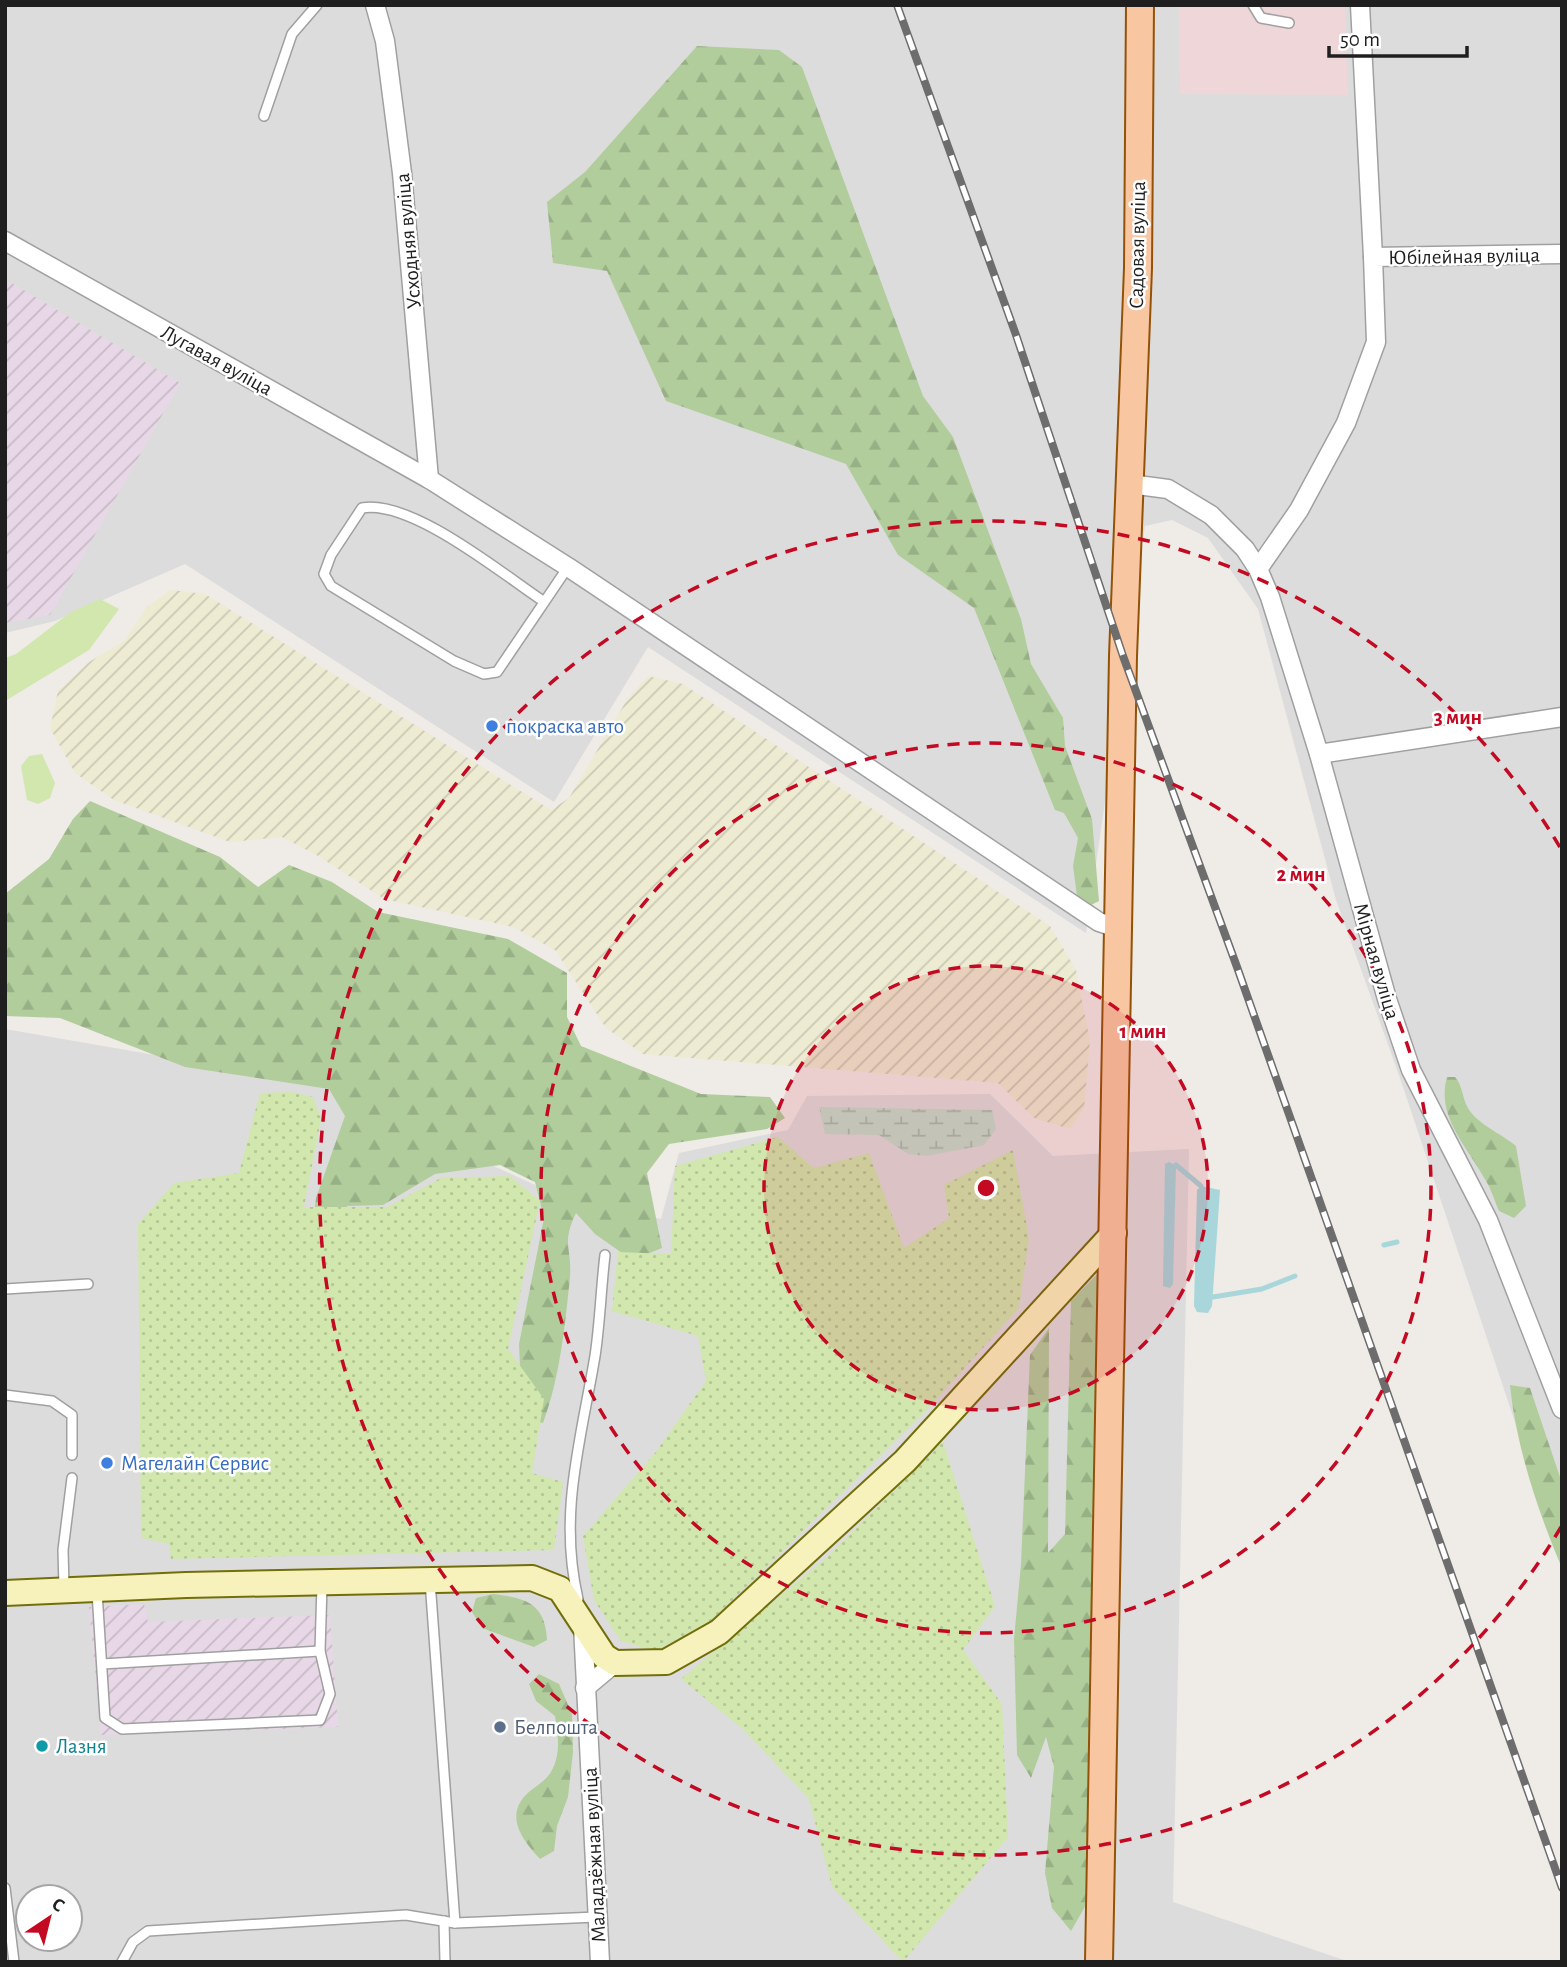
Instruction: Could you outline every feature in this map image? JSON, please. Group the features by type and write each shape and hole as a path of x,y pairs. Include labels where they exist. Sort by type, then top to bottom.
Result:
{"main road":[{"name":"Садовая вуліца","path":"1096,1956 1114,1233 1123,656 1138,268 1140,5"}],"street":[{"name":"Усходняя вуліца","path":"375,5 385,41 402,173 429,479"},
{"path":"1360,5 1373,257"},
{"name":"Лугавая вуліца","path":"5,241 429,479 568,567 1099,922 1120,929"},
{"name":"Юбілейная вуліца","path":"1258,569 1299,510 1350,412 1376,342 1373,257 1562,254"},
{"name":"Мірная вуліца","path":"1130,484 1168,489 1211,515 1245,550 1258,569 1270,597 1319,754 1387,999 1411,1070 1488,1220 1562,1409"},
{"path":"1319,754 1562,717"},
{"path":"585,1688 614,1663 666,1662 719,1632 905,1461 1114,1233"},
{"path":"5,1593 507,1577 541,1580 560,1589 583,1623 595,1647 614,1663"},
{"name":"Маладзёжная вуліца","path":"583,1623 600,1962"}],"lane":[{"path":"264,116 292,34 317,5"},
{"path":"1254,5 1261,18 1289,23"},
{"path":"542,601 438,531 393,508 362,508 331,555 324,574 331,586 454,661 484,674 497,672 542,601 568,567"},
{"path":"583,1623 569,1560 573,1475 595,1354 605,1255"},
{"path":"5,1289 88,1284"},
{"path":"5,1395 52,1401 72,1415 72,1454"},
{"path":"65,1591 63,1550 72,1478"},
{"path":"430,1580 454,1923"},
{"path":"97,1589 105,1718 122,1729 320,1720 330,1694 320,1651 322,1583"},
{"path":"102,1664 320,1651"},
{"path":"5,1888 13,1962"},
{"path":"122,1962 132,1942 148,1931 406,1915 454,1923 597,1917"},
{"path":"444,1921 445,1962"}],"shaded area":[{"path":"5,5 1562,5 1562,1563 1399,1075 1336,900 1258,609 1208,538 1172,520 1145,526 1086,933 648,647 554,802 185,564 55,621 5,633"},
{"path":"1179,5 1345,5 1348,95 1180,94"},
{"path":"5,279 180,383 50,615 5,623"},
{"path":"171,590 205,594 551,810 569,798 628,698 648,676 683,684 1050,926 1076,970 1090,1041 1084,1109 1070,1129 1034,1118 998,1083 643,1054 606,1028 555,950 513,927 384,899 320,857 282,837 230,842 114,800 75,773 50,728 58,691 89,662 124,641 147,607"},
{"path":"5,1029 311,1082 559,1196 661,1219 679,1153 788,1130 807,1096 990,1094 1053,1156 1189,1149 1173,1902 1350,1962 5,1962"},
{"path":"144,1604 148,1622 330,1615 338,1727 101,1735 89,1607"}],"green space":[{"path":"697,46 779,50 802,67 923,396 953,437 1021,619 1031,664 1063,718 1065,746 1092,819 1099,901 1089,906 1077,896 1073,866 1078,838 1064,813 1055,810 974,608 898,555 846,464 666,401 607,271 553,263 547,202 585,172"},
{"path":"100,599 119,609 89,650 5,701 5,658 16,654 71,612"},
{"path":"42,754 55,783 50,798 38,804 27,800 21,766 29,756"},
{"path":"90,801 220,857 258,887 289,865 332,882 378,912 508,939 567,973 567,1017 581,1046 701,1094 770,1097 785,1118 767,1129 669,1144 647,1173 662,1248 632,1260 595,1234 576,1213 568,1239 570,1277 561,1351 554,1388 543,1423 522,1418 519,1344 544,1218 535,1182 500,1165 435,1174 383,1205 347,1206 340,1253 297,1352 316,1198 345,1116 329,1089 185,1067 60,1018 5,1016 5,894 49,859 73,819"},
{"path":"1447,1077 1455,1077 1458,1081 1468,1108 1477,1119 1516,1146 1526,1206 1514,1218 1499,1211 1488,1184 1454,1129 1445,1104"},
{"path":"291,1092 313,1097 321,1119 304,1207 387,1207 441,1178 510,1176 540,1201 508,1349 544,1399 532,1473 563,1482 554,1550 171,1559 169,1544 141,1538 138,1224 174,1183 239,1173 260,1093"},
{"path":"819,1107 992,1110 996,1129 984,1145 926,1156 908,1154 879,1135 825,1134"},
{"path":"778,1137 814,1168 869,1153 904,1248 949,1218 944,1185 1013,1150 1029,1238 1019,1308 924,1413 710,1622 655,1651 621,1641 594,1600 583,1536 655,1453 706,1381 698,1336 612,1311 618,1252 671,1254 675,1166"},
{"path":"1106,1265 1104,1453 1086,1905 1071,1931 1052,1908 1045,1873 1054,1767 1046,1737 1031,1778 1017,1755 1014,1639 1021,1564 1030,1355 1049,1328 1048,1553 1065,1534 1071,1301"},
{"path":"1510,1385 1530,1388 1562,1483 1562,1568 1529,1478 1517,1431"},
{"path":"943,1442 995,1606 963,1650 1002,1704 1008,1837 903,1962 832,1887 809,1799 743,1729 681,1679 827,1557"},
{"path":"493,1594 524,1601 538,1610 547,1640 534,1647 482,1628 472,1612 476,1598"},
{"path":"539,1674 559,1684 572,1714 573,1752 568,1797 557,1826 554,1851 540,1859 520,1833 516,1817 521,1801 549,1775 557,1757 555,1716 536,1701 529,1684"}],"water":[{"path":"1169,1162 1176,1165 1173,1284 1170,1288 1163,1286 1165,1164"},
{"path":"1201,1186 1220,1190 1212,1306 1208,1313 1197,1312 1194,1306 1197,1190"}],"waterway":[{"path":"1176,1165 1201,1186"},
{"path":"1384,1245 1397,1242"},
{"path":"1213,1297 1262,1289 1295,1276"}],"railway":[{"path":"897,5 1016,335 1123,656 1237,967 1562,1888"}],"place":[{"name":"покраска авто","path":"492,726"},
{"name":"Магелайн Сервис","path":"107,1463"},
{"name":"Белпошта","path":"500,1727"},
{"name":"Лазня","path":"42,1746"}]}
